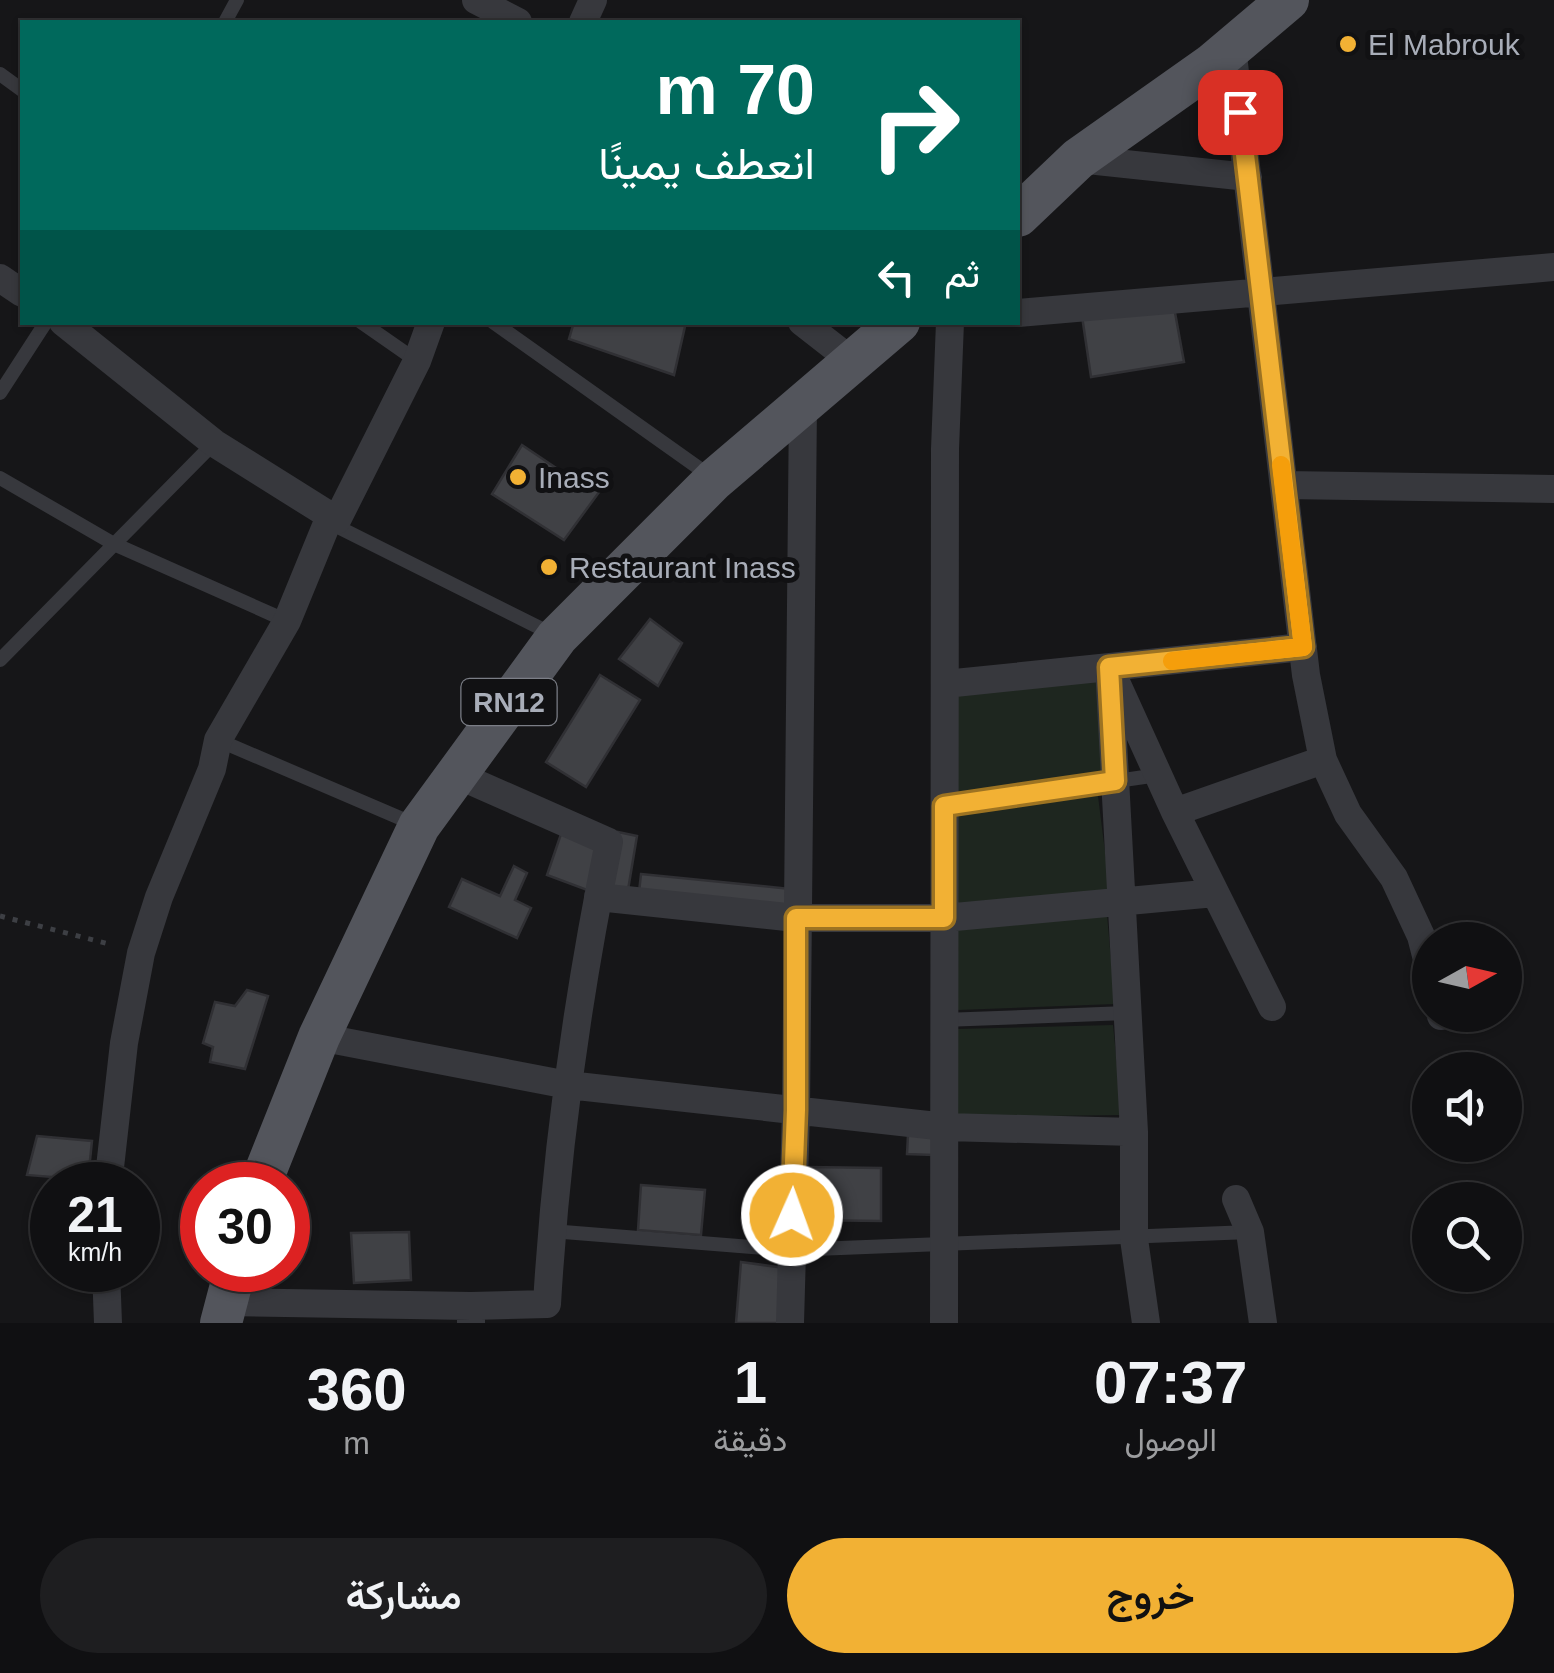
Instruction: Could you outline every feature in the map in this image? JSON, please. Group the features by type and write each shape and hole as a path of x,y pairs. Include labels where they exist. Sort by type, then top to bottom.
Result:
{"main road":[{"path":"1020,214 1078,159 1232,47 1288,0"},
{"name":"RN12","path":"269,1162 319,1037 419,826 557,637 714,480 895,325"}],"street":[{"path":"476,0 514,20"},
{"path":"1232,47 1303,647 1323,760 1348,814 1394,878 1414,922"},
{"path":"1078,159 1248,177"},
{"path":"1020,313 1554,268"},
{"path":"68,325 214,443 332,521"},
{"path":"111,1162 124,1043 141,954 158,897 212,769 218,740 287,621 332,521 417,361 431,325"},
{"path":"806,325 852,362"},
{"path":"944,1323 945,449 950,325"},
{"path":"790,1323 796,1110 802,404"},
{"path":"1284,485 1554,489"},
{"path":"944,684 1303,647"},
{"path":"1109,667 1175,812 1272,1007"},
{"path":"1109,667 1134,1132 1134,1238 1146,1323"},
{"path":"1175,812 1323,760"},
{"path":"228,1298 471,1314 547,1304 568,1085 609,842 455,774"},
{"path":"598,897 796,918 944,918 1215,893"},
{"path":"319,1037 568,1085 946,1127 1134,1132"},
{"path":"1236,1199 1250,1232 1263,1323"},
{"path":"107,1292 108,1323"}],"lane":[{"path":"0,393 44,325"},
{"path":"365,325 417,361"},
{"path":"498,325 714,480"},
{"path":"0,660 214,443"},
{"path":"0,478 114,544 287,621"},
{"path":"332,521 557,637"},
{"path":"218,740 419,826"},
{"path":"944,806 1158,774"},
{"path":"944,1020 1127,1013"},
{"path":"551,1231 790,1250 1250,1232"}],"path":[{"path":"0,916 141,954"}],"shaded area":[{"path":"1096,678 1105,776 954,795 954,691"},
{"path":"1098,796 1110,892 956,908 954,814"},
{"path":"1107,915 1115,1004 958,1010 957,930"},
{"path":"1113,1025 1122,1115 958,1117 956,1029"}],"building":[{"path":"1174,307 1184,362 1091,377 1082,316"},
{"path":"573,325 685,325 674,375 569,339"},
{"path":"522,445 580,484 592,474 605,484 564,540 492,494"},
{"path":"650,619 682,643 658,686 619,659"},
{"path":"600,675 640,700 586,787 546,762"},
{"path":"562,831 604,846 587,890 547,875"},
{"path":"618,832 637,836 628,890 609,889"},
{"path":"514,866 527,873 515,900 531,908 517,938 449,907 462,879 500,896"},
{"path":"641,874 791,889 789,907 639,892"},
{"path":"247,990 268,996 245,1069 210,1062 213,1047 203,1043 215,1002 235,1006"},
{"path":"908,1135 933,1136 933,1155 907,1154"},
{"path":"37,1136 92,1141 90,1162 30,1162"},
{"path":"807,1167 881,1168 881,1221 805,1220"},
{"path":"641,1185 705,1190 701,1235 638,1230"},
{"path":"409,1232 411,1280 354,1283 351,1233"},
{"path":"741,1262 785,1268 782,1323 736,1323"}],"slow traffic":[{"path":"1172,661 1303,647 1281,465"}],"place":[{"name":"El Mabrouk","path":"1348,44"},
{"name":"Inass","path":"518,477"},
{"name":"Restaurant Inass","path":"549,567"}],"route":[{"path":"792,1215 796,918 944,918 944,806 1115,781 1109,667 1303,647 1240,112"}]}
